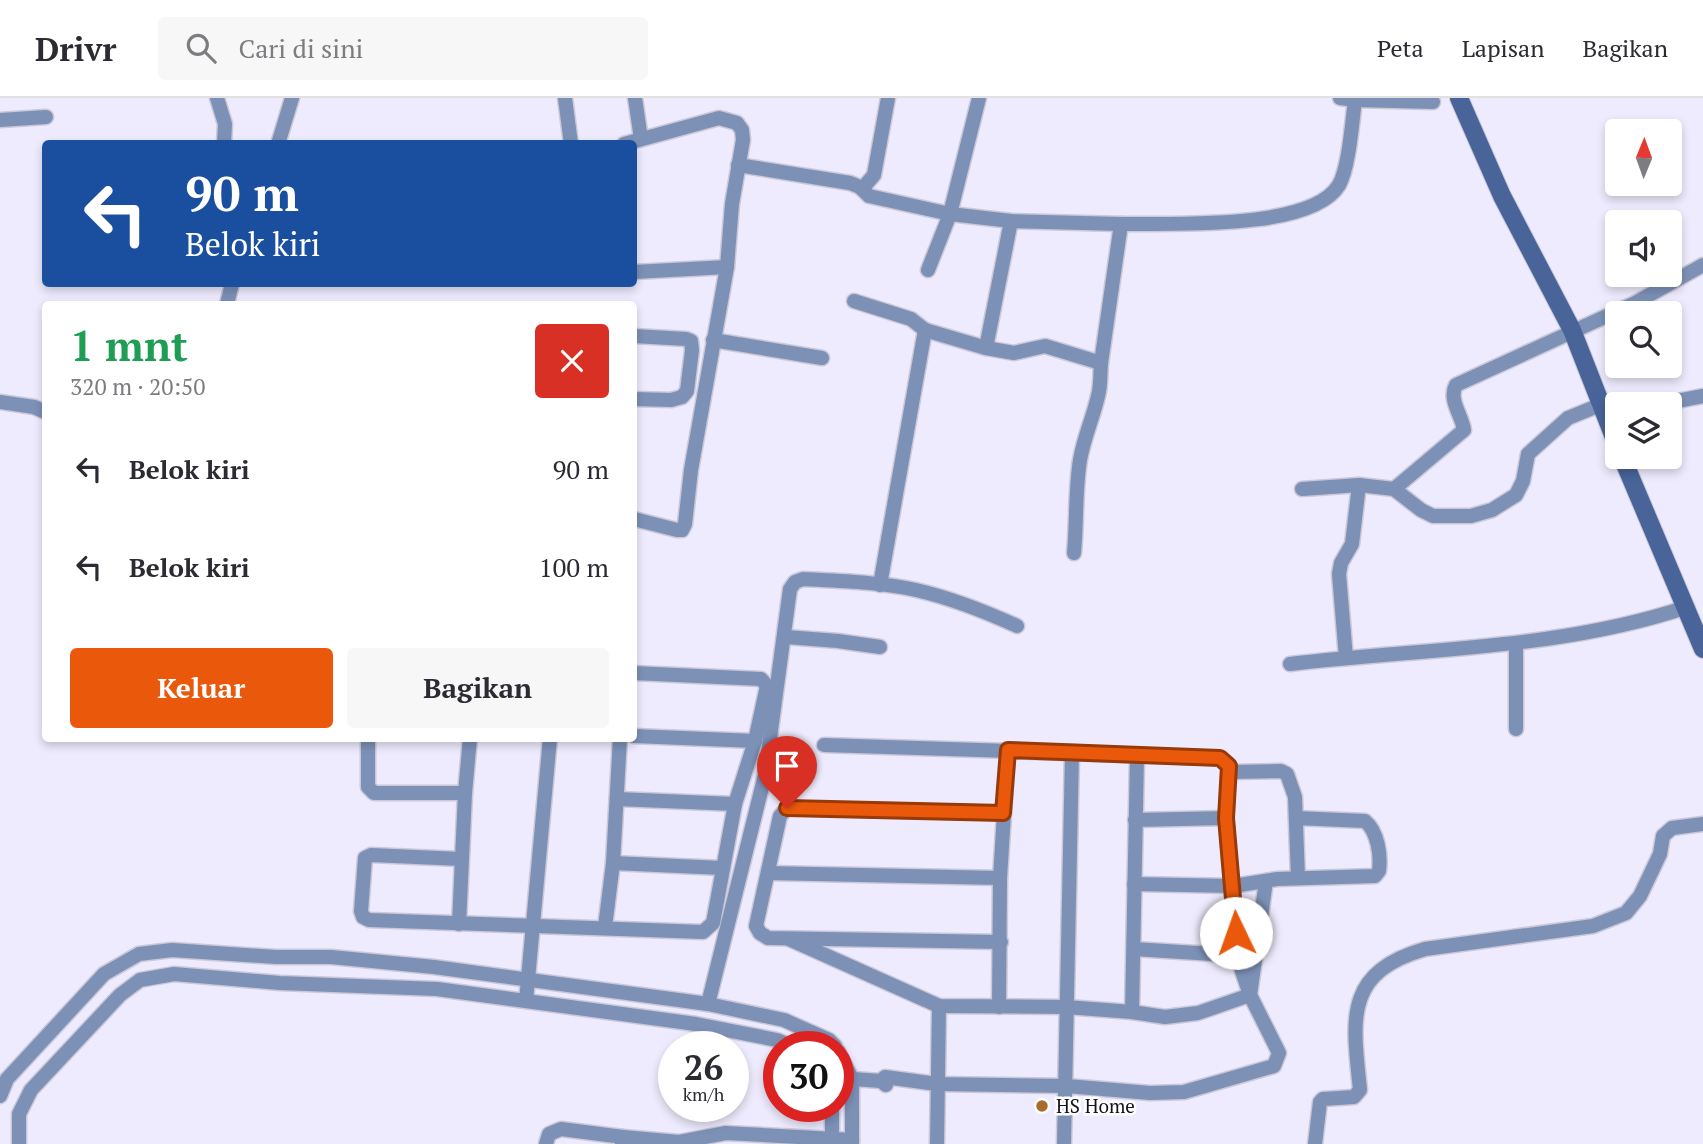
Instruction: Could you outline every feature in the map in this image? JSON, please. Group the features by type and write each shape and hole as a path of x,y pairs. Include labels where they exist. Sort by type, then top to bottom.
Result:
{"street":[{"path":"217,98 225,124 224,140"},
{"path":"279,140 292,98"},
{"path":"565,98 570,140"},
{"path":"635,98 641,139"},
{"path":"862,189 874,176 888,98"},
{"path":"928,270 950,214 979,98"},
{"path":"1339,98 1433,102"},
{"path":"1459,98 1502,196 1572,330 1605,417"},
{"path":"738,165 850,183 869,196 950,214 1011,221 1121,224 1244,221 1284,214 1323,200 1338,187 1343,175 1355,100"},
{"path":"0,120 46,117"},
{"path":"637,140 719,118 737,123 742,130 743,140 732,204 727,267 691,470 685,524 682,530 677,530 637,520"},
{"path":"986,348 1011,221"},
{"path":"1074,553 1080,464 1085,435 1099,395 1121,224"},
{"path":"1394,489 1464,430 1453,400 1453,388 1456,384 1635,303 1703,265"},
{"path":"637,272 727,267"},
{"path":"854,301 911,320 925,330 986,348 1020,353 1045,346 1101,363"},
{"path":"880,585 925,330"},
{"path":"637,336 686,339 691,341 692,349 687,391 682,397 671,400 637,399"},
{"path":"713,340 822,358"},
{"path":"1682,400 1703,396"},
{"path":"0,402 42,411"},
{"path":"1302,489 1359,485 1394,489 1433,516 1471,516 1492,510 1516,495 1523,481 1528,454 1568,418 1600,405"},
{"path":"1627,469 1703,649"},
{"path":"1346,657 1339,574 1341,563 1352,544 1359,485"},
{"path":"708,1004 765,775 786,637 790,589 795,582 803,579 913,589 946,597 1017,626"},
{"path":"1290,664 1346,657 1516,645 1643,622 1687,607"},
{"path":"786,637 845,641 880,647"},
{"path":"1516,645 1516,729"},
{"path":"461,859 371,855 365,858 361,911 363,917 369,920 459,924 703,932 713,923 735,804 755,741 767,686 761,679 637,673"},
{"path":"637,736 755,741"},
{"path":"368,742 368,788 374,793 465,793"},
{"path":"459,924 470,742"},
{"path":"526,1001 550,742"},
{"path":"605,927 613,863 620,742"},
{"path":"824,746 1072,752 1137,757 1220,758 1226,762 1230,772 1226,818 1237,956 1250,995 1279,1054 1274,1066 1184,1092 1150,1093 1067,1086 937,1084 885,1077 881,1082 854,1079"},
{"path":"999,1007 1000,878 1008,750"},
{"path":"1064,1144 1072,752"},
{"path":"1132,1012 1137,757"},
{"path":"1230,772 1281,771 1287,774 1295,797 1298,878"},
{"path":"617,799 735,804"},
{"path":"1001,942 768,938 760,933 756,926 780,816 787,808 1003,813"},
{"path":"1135,820 1226,818"},
{"path":"1134,884 1233,886 1298,878 1375,876 1380,866 1377,841 1372,827 1365,821 1296,818"},
{"path":"1315,1144 1320,1102 1323,1099 1354,1097 1360,1090 1354,1018 1362,992 1377,974 1400,956 1425,949 1593,926 1626,913 1640,896 1660,854 1663,836 1672,828 1703,824"},
{"path":"613,863 722,868"},
{"path":"768,873 1000,878"},
{"path":"1250,995 1266,881"},
{"path":"789,939 939,1006 1066,1007 1165,1017 1181,1016 1250,995"},
{"path":"1134,948 1256,956"},
{"path":"0,1096 7,1079 104,974 139,954 172,950 276,957 331,957 529,979 708,1004 784,1020 809,1031"},
{"path":"19,1144 19,1114 31,1090 120,995 140,980 174,974 280,984 437,989 696,1024 763,1037"},
{"path":"937,1144 939,1006"},
{"path":"832,1122 832,1141"},
{"path":"546,1144 549,1134 561,1129 622,1141 679,1142 726,1133 852,1142 850,1122"}],"place":[{"name":"HS Home","path":"1042,1106"}],"route":[{"path":"787,808 1003,813 1008,750 1137,757 1220,758 1229,766 1226,818 1236,933"}]}
